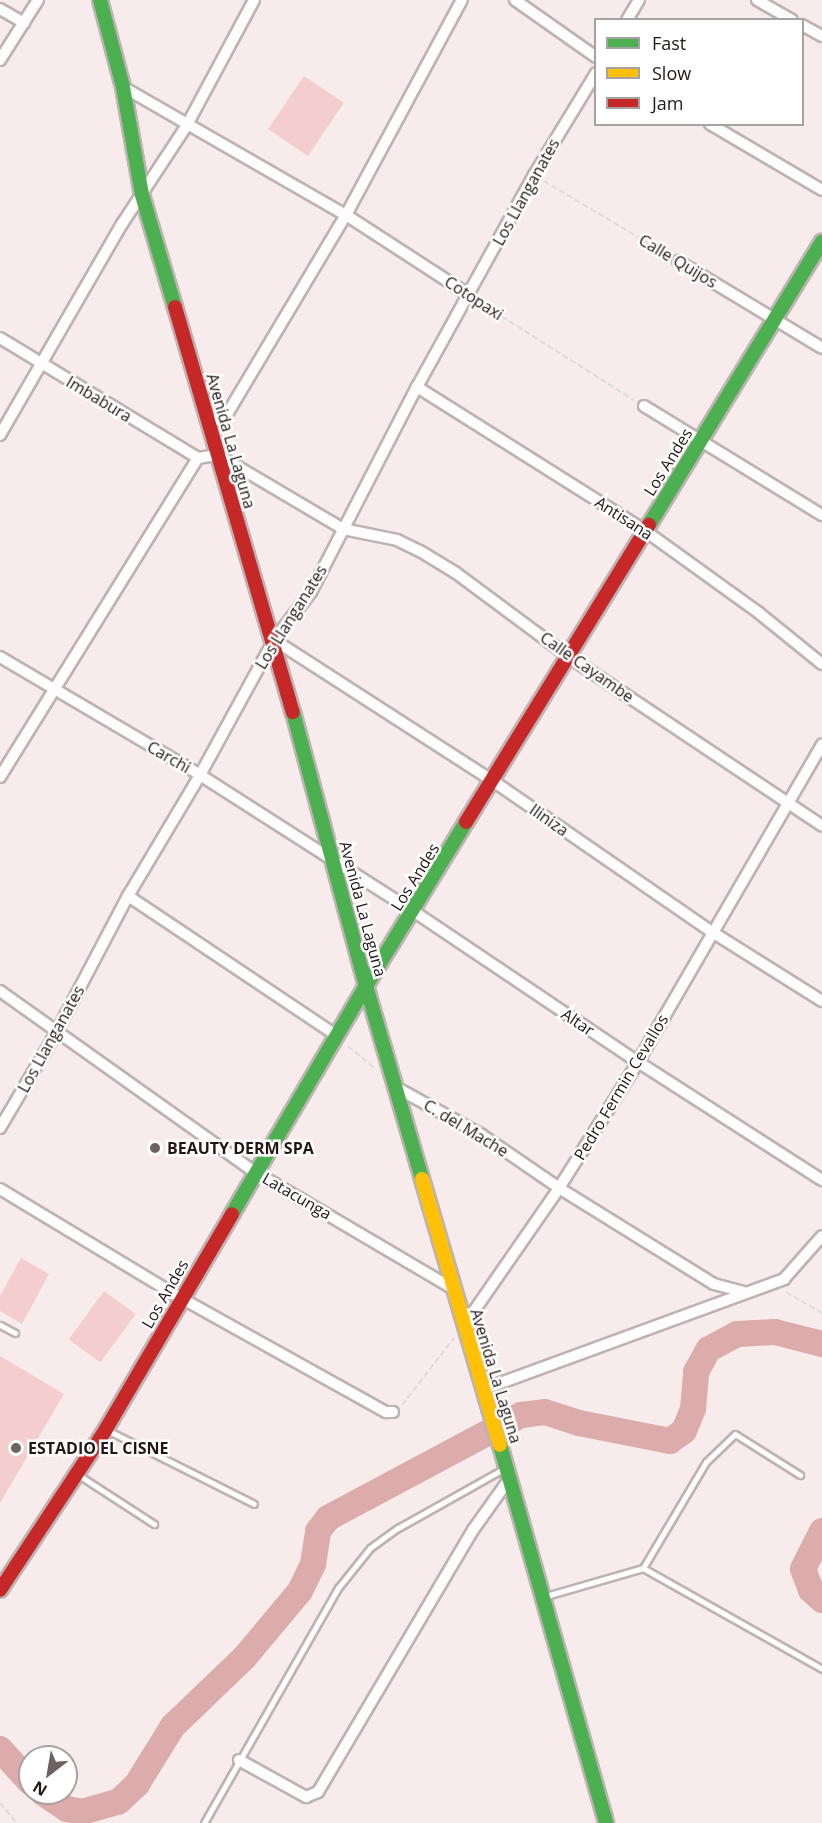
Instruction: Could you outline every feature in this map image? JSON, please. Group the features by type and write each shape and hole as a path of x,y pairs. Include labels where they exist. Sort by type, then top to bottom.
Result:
{"street":[{"path":"0,60 38,0"},
{"name":"Avenida La Laguna","path":"100,0 123,87 142,195 274,640 366,986 544,1596 606,1823"},
{"path":"0,435 122,224 187,125 254,0"},
{"path":"210,423 229,411 346,215 462,0"},
{"path":"515,0 594,56"},
{"path":"628,18 639,0"},
{"path":"757,0 788,18"},
{"path":"0,9 24,23"},
{"path":"804,26 822,36"},
{"name":"Los Llanganates","path":"0,1128 56,1033 128,896 200,775 274,640 311,592 417,387 534,175 594,76"},
{"name":"Cotopaxi","path":"123,87 346,215 469,295"},
{"path":"713,126 822,190"},
{"name":"Los Andes","path":"0,1590 105,1429 366,986 822,242"},
{"name":"Calle Quijos","path":"678,261 822,348"},
{"name":"Imbabura","path":"0,338 198,458"},
{"name":"Antisana","path":"417,387 644,530 759,613 822,664"},
{"path":"644,406 822,515"},
{"path":"0,777 198,458 218,455"},
{"name":"Calle Cayambe","path":"218,455 343,529 397,540 420,551 569,657 822,826"},
{"name":"Iliniza","path":"274,640 493,781 712,932 822,1001"},
{"name":"Carchi","path":"0,657 52,690 200,775 334,863"},
{"name":"Pedro Fermin Cevallos","path":"465,1324 559,1188 638,1062 822,744"},
{"name":"Altar","path":"334,863 413,911 638,1062 822,1180"},
{"path":"128,896 337,1036"},
{"name":"Latacunga","path":"0,991 56,1033 255,1172 453,1288"},
{"name":"C. del Mache","path":"397,1088 482,1135 559,1188 714,1284 744,1292"},
{"path":"0,1189 181,1298 386,1412 393,1412"},
{"path":"484,1389 784,1279 822,1236"},
{"path":"239,1760 306,1797 318,1792 473,1530 507,1467"}],"lane":[{"path":"0,1325 15,1332"},
{"path":"105,1429 254,1504"},
{"path":"544,1596 644,1568 706,1462 735,1434 800,1475"},
{"path":"204,1823 338,1588 370,1548 398,1528 507,1467"},
{"path":"77,1474 154,1524"},
{"path":"644,1568 822,1669"}],"path":[{"name":"Calle Quijos","path":"534,175 678,261"},
{"name":"Cotopaxi","path":"469,295 644,406"},
{"path":"337,1036 380,1073"},
{"path":"770,1283 822,1312"},
{"path":"393,1412 398,1409 465,1324"},
{"path":"0,1803 17,1823"}],"shaded area":[{"path":"304,76 344,103 308,156 268,129"},
{"path":"21,1258 49,1274 22,1324 0,1311 0,1296"},
{"path":"104,1291 136,1314 100,1362 69,1340"},
{"name":"ESTADIO EL CISNE","path":"0,1356 64,1394 0,1503"}],"waterway":[{"path":"61,1805 67,1809 82,1812 118,1802 137,1784 173,1726 244,1658 300,1591 313,1564 318,1531 328,1518 521,1415 545,1412 579,1423 670,1441 684,1431 693,1409 696,1372 709,1349 737,1334 775,1332 822,1344"},
{"path":"822,1531 803,1569 811,1590 822,1600"},
{"path":"0,1749 18,1769"}],"traffic: fast":[{"path":"100,0 123,87 142,195 175,307"},
{"path":"649,525 822,242"},
{"path":"293,712 366,986 422,1179"},
{"path":"232,1214 366,986 466,822"},
{"path":"500,1445 606,1823"}],"traffic: slow":[{"path":"422,1179 500,1445"}],"traffic: jam":[{"path":"175,307 293,712"},
{"path":"466,822 649,525"},
{"path":"0,1590 106,1429 232,1214"}],"place":[{"name":"BEAUTY DERM SPA","path":"155,1148"},
{"name":"ESTADIO EL CISNE","path":"16,1448"}]}
